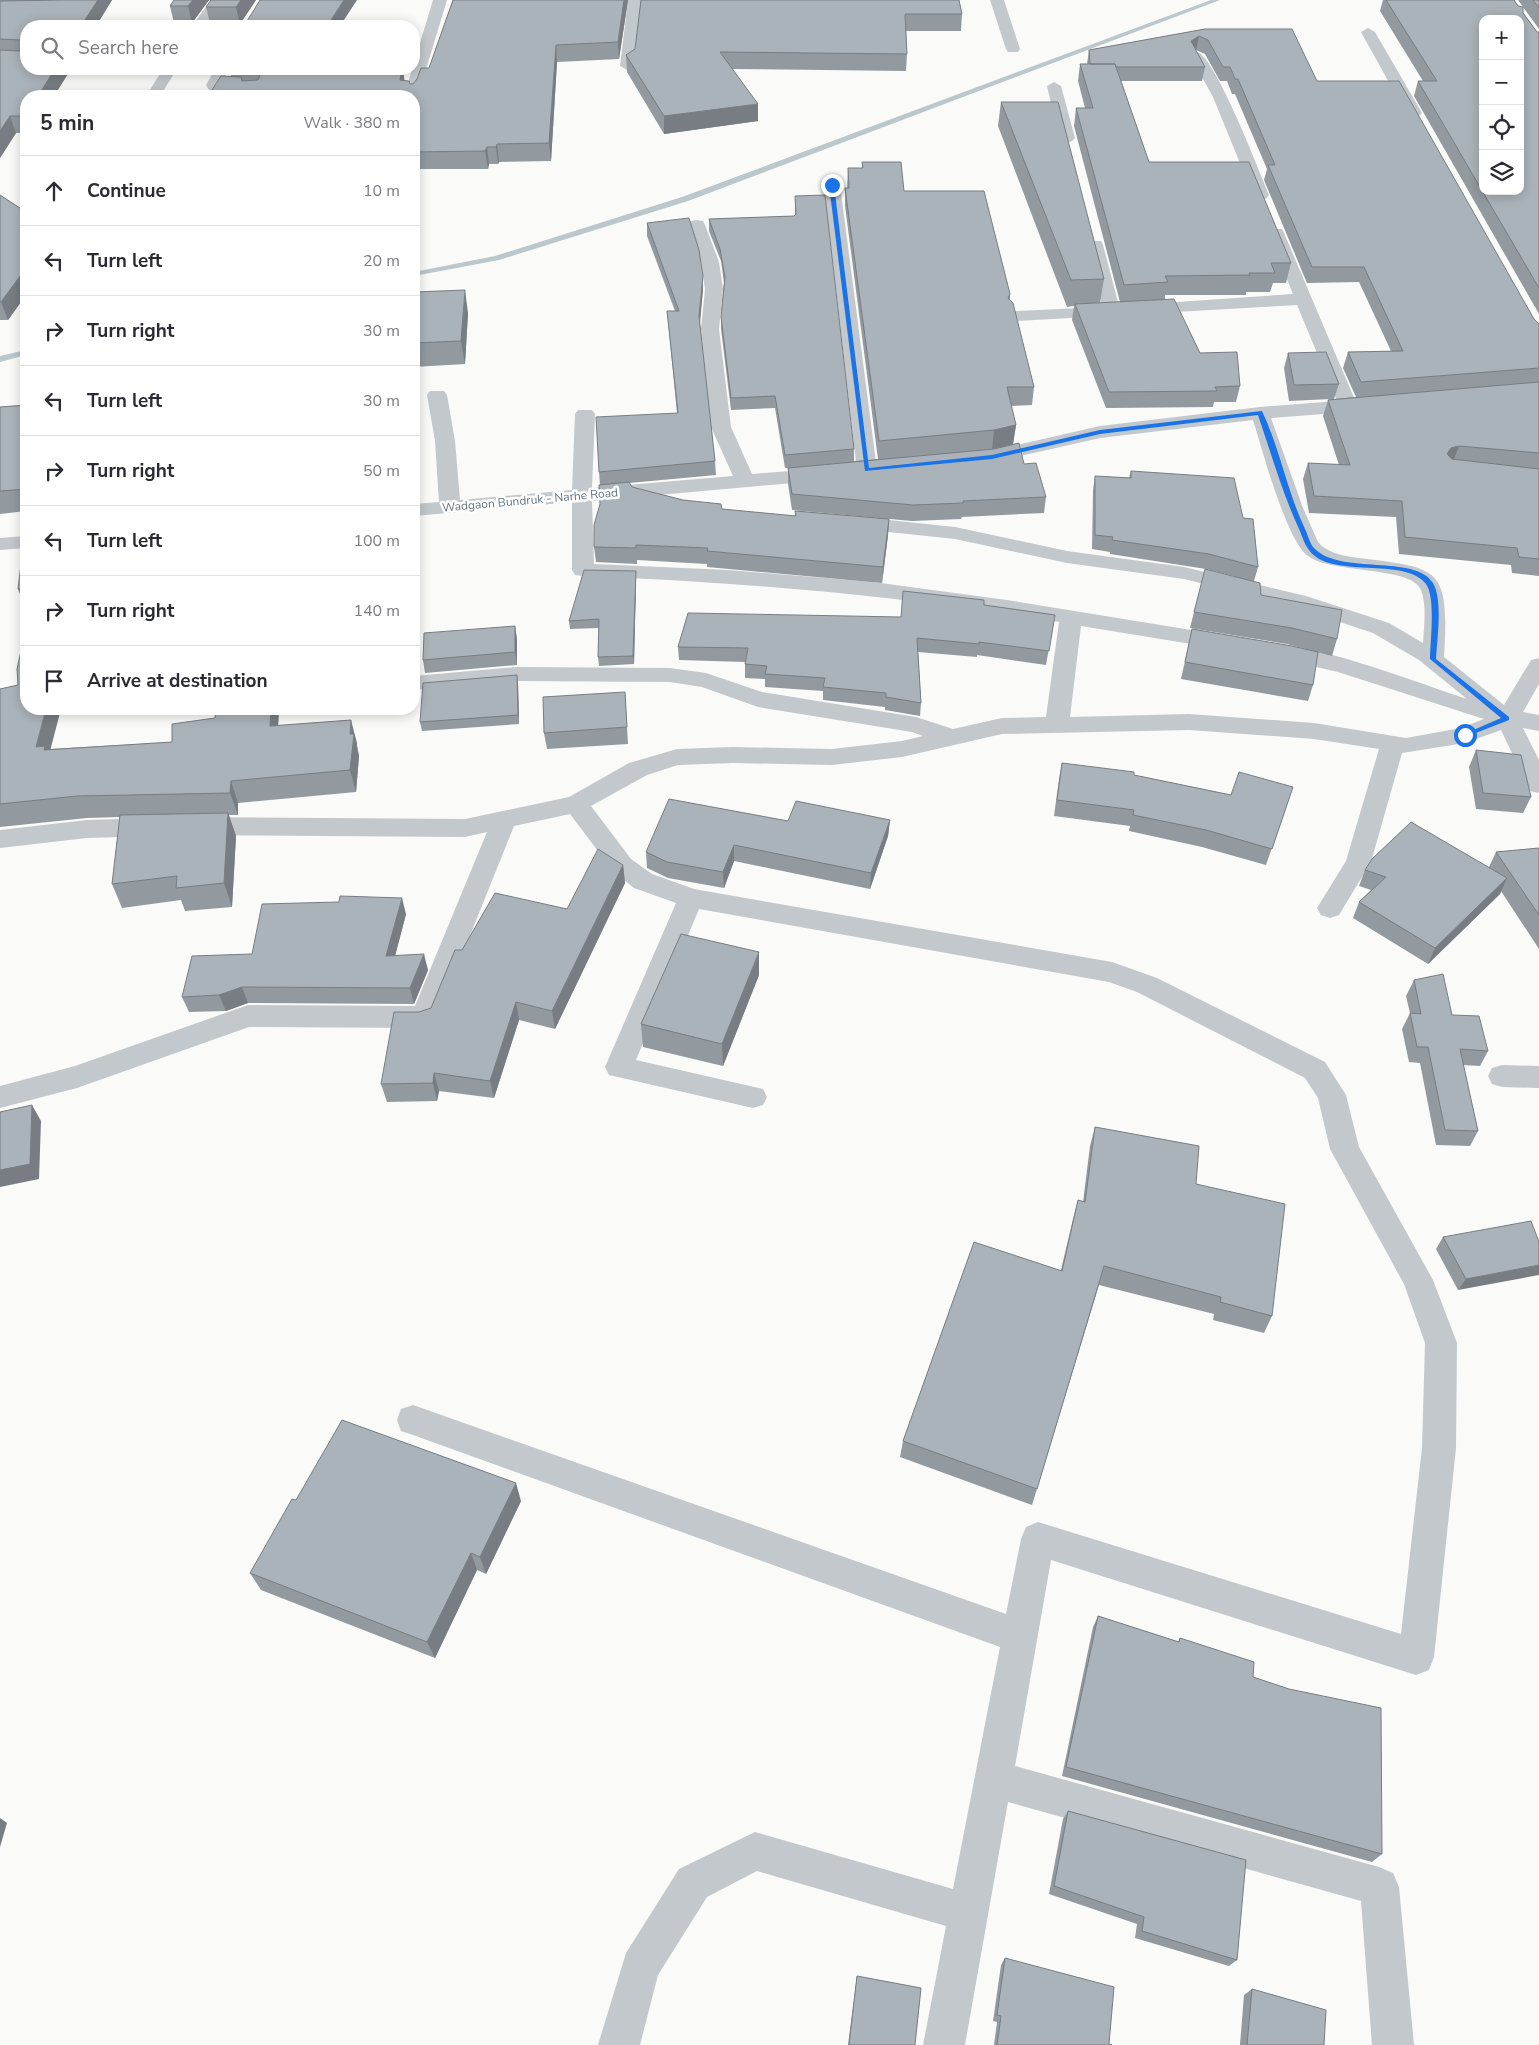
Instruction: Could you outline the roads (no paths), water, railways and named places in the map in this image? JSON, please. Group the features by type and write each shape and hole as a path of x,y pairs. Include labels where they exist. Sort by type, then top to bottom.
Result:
{"street":[{"path":"204,20 218,0"},
{"path":"420,69 440,0"},
{"path":"627,66 635,0"},
{"path":"997,0 1013,49"},
{"path":"1368,32 1422,127"},
{"path":"1197,56 1220,97 1348,406"},
{"path":"157,90 166,75"},
{"path":"219,75 213,85 214,87 258,86"},
{"path":"414,90 418,75"},
{"path":"1054,86 1071,152"},
{"name":"Wadgaon Bundruk - Narhe Road","path":"420,510 876,469 832,185"},
{"path":"697,225 710,262 714,289 710,329 721,427 745,481"},
{"path":"1090,227 1112,312"},
{"path":"1017,316 1112,312 1303,299"},
{"path":"436,396 445,440 450,507"},
{"path":"963,460 992,457 1100,432 1260,413 1386,403"},
{"path":"1260,413 1295,515 1312,550 1326,559 1342,564 1393,568 1418,575 1430,584 1434,604 1433,659"},
{"path":"585,414 582,495 583,570 722,575 874,589 1071,618 1287,653 1357,671 1506,719 1539,723"},
{"path":"619,492 684,508"},
{"path":"829,520 956,534 1067,557 1184,573 1298,601 1381,628 1433,659 1506,719 1539,785"},
{"path":"0,544 20,542"},
{"path":"1056,725 1071,618"},
{"path":"0,839 87,829 260,824 465,828 576,804 638,769 676,757 732,755 832,757 902,749 1002,726 1189,722 1314,731 1406,746 1465,735 1506,719 1539,665"},
{"path":"420,682 517,674 670,675 706,680 758,699 916,725 953,738"},
{"path":"1330,908 1358,862 1374,813 1392,744"},
{"path":"576,804 622,866 643,881 691,898 1112,972 1147,985 1315,1070 1332,1095 1345,1149 1418,1280 1440,1343 1438,1448 1416,1657 1038,1539 944,2045"},
{"path":"0,1096 77,1076 248,1016 424,1017 504,820"},
{"path":"691,898 619,1067 753,1097"},
{"path":"1502,1076 1539,1077"},
{"path":"413,1420 1021,1636"},
{"path":"993,1779 1379,1886 1393,2045"},
{"path":"619,2045 640,1967 693,1882 755,1851 968,1913"}],"waterway":[{"path":"420,273 496,258 685,199 1217,0"},
{"path":"0,359 20,354"}]}
